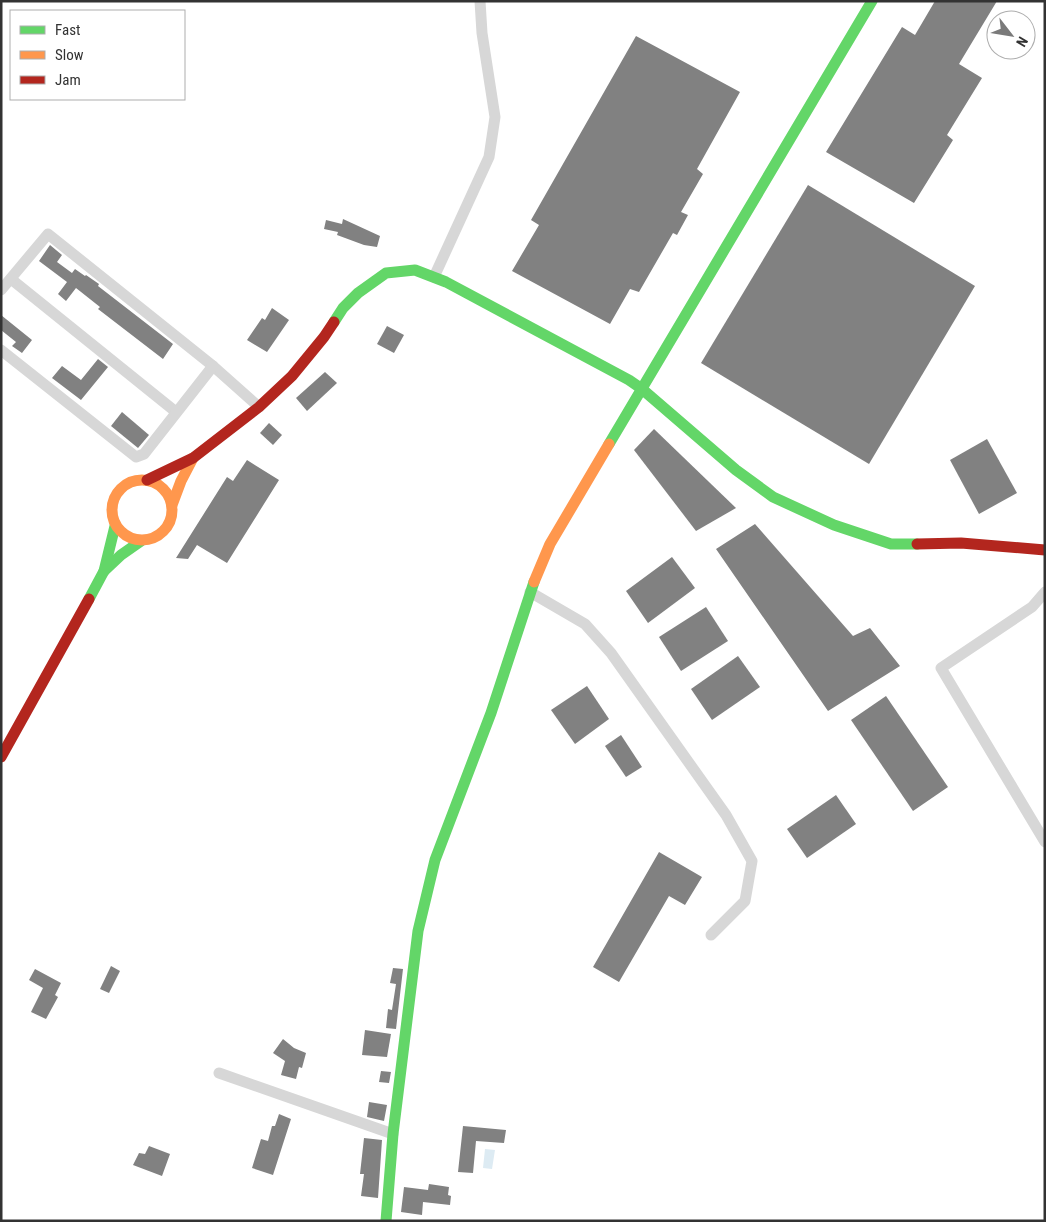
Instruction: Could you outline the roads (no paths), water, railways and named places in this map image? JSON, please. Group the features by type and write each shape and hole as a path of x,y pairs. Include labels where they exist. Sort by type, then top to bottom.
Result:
{"street":[{"path":"434,277 489,157 495,117 482,32 480,1"},
{"path":"386,1221 393,1134 418,931 435,860 491,713 530,592 550,544 872,1"},
{"path":"1,290 48,234 214,366 260,407"},
{"path":"147,480 193,458 260,407 292,376 324,337 343,308 358,293 386,273 416,270 446,282 629,380 736,470 773,497 834,525 891,544 961,543 1045,550"},
{"path":"10,279 176,412"},
{"path":"1,350 136,457 144,454 214,366"},
{"path":"172,505 181,481 193,458"},
{"path":"137,480 147,480 161,486 170,498 172,505 172,516 168,526 161,534 151,540 140,541 130,539 122,534 115,526 111,514 112,502 118,492 127,484 137,480"},
{"path":"1,757 104,571 115,526"},
{"path":"104,571 140,541"},
{"path":"530,592 585,624 611,653 726,815 752,861 745,902 711,935"},
{"path":"1045,592 1032,607 941,668 1045,842"},
{"path":"218,1073 393,1134"}]}
